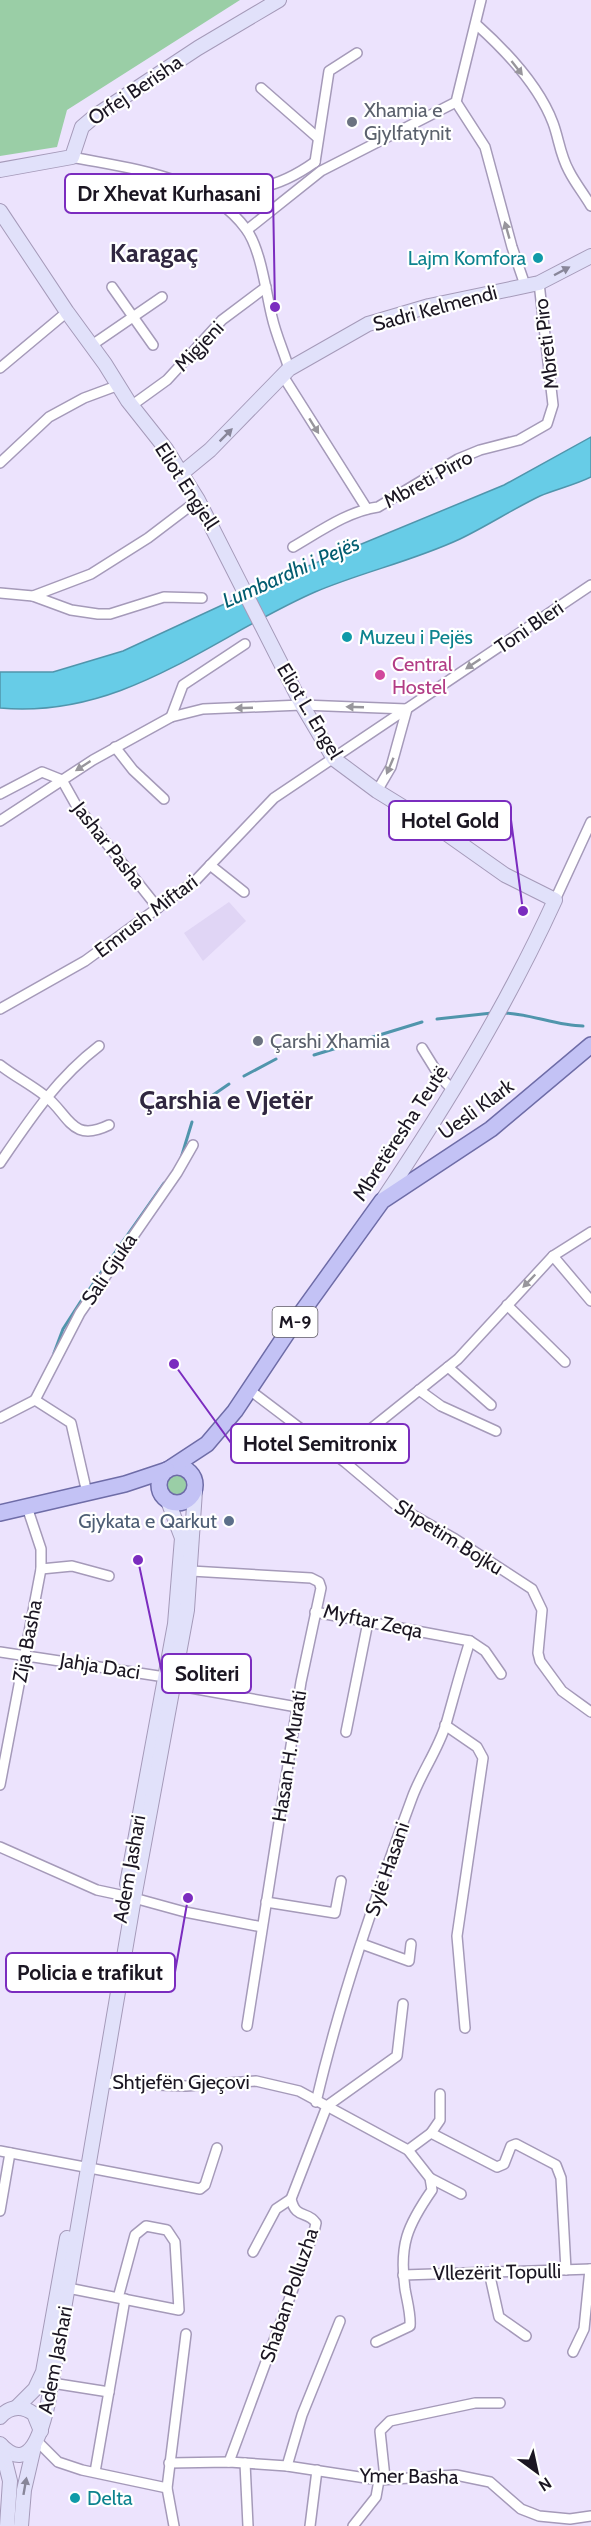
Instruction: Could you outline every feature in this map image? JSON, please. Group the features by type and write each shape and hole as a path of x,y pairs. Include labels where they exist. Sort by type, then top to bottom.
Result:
{"main road":[{"name":"Orfej Berisha","path":"72,157 82,127 95,116 198,48 279,0"},
{"path":"0,170 72,157"},
{"name":"Eliot Engjell","path":"0,211 131,406 182,473 245,592"},
{"name":"Sadri Kelmendi","path":"182,473 210,450 286,373 368,324 429,306 532,284 591,256"},
{"name":"Eliot L. Engel","path":"245,592 302,705 334,759 377,791 447,834 505,875 555,900"},
{"name":"Mbretëresha Teutë","path":"170,1469 207,1444 250,1391 289,1330 382,1201 454,1091 499,1016 555,900"},
{"name":"Uesli Klark","path":"382,1201 436,1163 491,1129 591,1045"},
{"path":"413,1153 423,1162 436,1163"},
{"name":"Mbretëresha Teutë","path":"195,1484 207,1444"},
{"path":"164,1496 160,1479 170,1469 183,1467 195,1484"},
{"name":"M-9","path":"0,1513 125,1484 170,1469"},
{"name":"M-9","path":"125,1484 184,1503 195,1484"},
{"name":"Adem Jashari","path":"169,1681 187,1610 195,1484"},
{"name":"Adem Jashari","path":"6,2410 35,2389 43,2372 83,2167 169,1681 176,1624 182,1538 164,1496"},
{"name":"Adem Jashari","path":"21,2526 24,2490 52,2383 68,2288 83,2167 102,2083 129,1897"},
{"path":"0,2444 17,2453 38,2440 34,2414 6,2410"},
{"path":"0,2444 10,2481 7,2526"}],"street":[{"path":"247,230 321,171 456,102 482,0"},
{"path":"477,25 494,40 537,95 553,124 558,148 568,171 591,206"},
{"path":"321,171 315,162 329,71 357,53"},
{"path":"261,88 318,138"},
{"name":"Mbreti Piro","path":"456,102 485,147 502,215 532,284 553,405"},
{"path":"72,157 124,168 198,189 237,190 262,188 296,176 315,162"},
{"path":"296,176 304,185"},
{"path":"198,189 216,201 247,230 266,287 286,373 366,509"},
{"path":"112,287 153,345"},
{"name":"Migjeni","path":"131,406 167,380 222,320 266,287"},
{"path":"92,345 162,297"},
{"path":"0,368 67,312"},
{"path":"0,463 49,417 84,398 119,385"},
{"name":"Mbreti Pirro","path":"293,547 366,509 378,507 469,453 499,447 531,436 547,424 553,405"},
{"path":"33,596 91,574 148,538 198,500"},
{"name":"Toni Bleri","path":"334,759 591,585"},
{"path":"0,593 33,596 71,610 98,614 110,614 137,603 171,597 202,598"},
{"path":"171,717 183,685 245,644"},
{"path":"0,821 115,747 171,717 203,709 302,705 407,709 391,767 377,791"},
{"path":"115,747 133,770 164,799"},
{"name":"Emrush Miftari","path":"0,1009 85,961 196,880 274,798 334,759"},
{"path":"0,794 42,772 62,780"},
{"name":"Jashar Pasha","path":"62,780 76,805 158,908"},
{"name":"Mbretëresha Teutë","path":"555,900 591,822"},
{"path":"210,865 244,892"},
{"path":"0,1163 46,1096 72,1067 99,1046"},
{"path":"422,1048 440,1077 454,1091"},
{"path":"0,1065 46,1096 69,1124 90,1132 109,1125"},
{"name":"Sali Gjuka","path":"35,1400 80,1312 177,1173 193,1145"},
{"path":"337,1456 448,1367 553,1256 591,1232"},
{"path":"553,1256 591,1302"},
{"path":"507,1305 565,1362"},
{"path":"448,1367 491,1405"},
{"path":"419,1390 441,1406 496,1431"},
{"name":"Shpetim Bojku","path":"250,1391 337,1456 397,1506 455,1539 532,1589 542,1610 538,1653 540,1661 561,1691 591,1712"},
{"path":"0,1418 35,1400 72,1423 87,1493"},
{"name":"Zija Basha","path":"0,1785 41,1569 41,1549 27,1507"},
{"path":"41,1569 72,1566 109,1576"},
{"name":"Myftar Zeqa","path":"191,1571 311,1578 319,1582 321,1588 315,1612 470,1641"},
{"name":"Hasan H. Murati","path":"247,2026 297,1707 315,1612"},
{"path":"346,1732 368,1622"},
{"path":"470,1641 485,1651 501,1674"},
{"name":"Sylë Hasani","path":"316,2102 332,2034 362,1944 413,1795 446,1725 454,1687 470,1641"},
{"name":"Jahja Daci","path":"0,1652 24,1654 297,1707"},
{"name":"Shpetim Bojku","path":"591,1699 591,1712"},
{"path":"446,1725 477,1747 483,1758 457,1936 465,2028"},
{"path":"0,1847 98,1890 185,1912 262,1927"},
{"path":"266,1902 335,1913 341,1881"},
{"path":"362,1944 409,1961 411,1944"},
{"path":"327,2106 397,2056 403,2004"},
{"name":"Shtjefën Gjeçovi","path":"102,2083 186,2086 256,2081 299,2091 408,2150 430,2178"},
{"path":"408,2150 431,2133 440,2120 440,2094"},
{"name":"Shaban Polluzha","path":"229,2462 314,2232 316,2223 313,2219 298,2214 293,2208 291,2199 327,2106"},
{"path":"431,2133 497,2167 504,2164 511,2146 516,2144 556,2165 561,2178 566,2270"},
{"path":"0,2151 200,2189 205,2186 217,2148"},
{"path":"0,2211 10,2153"},
{"path":"430,2178 461,2194"},
{"path":"376,2342 410,2326 403,2275 403,2242 411,2222 432,2190 430,2178"},
{"path":"254,2252 276,2210 291,2199"},
{"name":"Adem Jashari","path":"68,2288 122,2299 179,2310 175,2242 167,2230 146,2226 135,2235 122,2299"},
{"path":"573,2352 584,2329 591,2269"},
{"name":"Vllezërit Topulli","path":"403,2275 591,2269"},
{"path":"489,2272 499,2317 526,2337"},
{"path":"95,2472 122,2299"},
{"path":"287,2466 302,2415 340,2321"},
{"path":"174,2526 167,2488 186,2334"},
{"path":"52,2383 109,2392"},
{"path":"353,2526 376,2497 382,2479 380,2431 390,2421 475,2403 500,2403"},
{"path":"38,2440 58,2462 167,2488"},
{"name":"Ymer Basha","path":"169,2463 229,2462 287,2466 382,2479 456,2475 490,2482 521,2509 539,2516 570,2519 591,2516"},
{"path":"245,2463 248,2526"},
{"path":"310,2526 317,2470"}],"shaded area":[{"path":"229,902 246,921 203,961 184,933"}],"green space":[{"path":"0,0 240,0 67,110 57,147 0,156"},
{"path":"178,1472 187,1476 191,1485 187,1494 178,1498 169,1494 165,1485 169,1476"}],"water":[{"path":"591,437 591,477 540,496 460,539 315,592 165,671 126,688 87,701 45,708 0,708 0,672 53,672 123,651 289,574 504,485"}],"waterway":[{"path":"437,1019 492,1013"},
{"path":"505,1013 583,1026"},
{"path":"314,1055 422,1022"},
{"path":"244,1076 276,1059"},
{"path":"213,1095 229,1084"},
{"path":"181,1158 192,1122"},
{"path":"54,1353 63,1329 81,1301 164,1183"}],"place":[{"name":"Xhamia e Gjylfatynit","path":"352,122"},
{"name":"Lajm Komfora","path":"538,258"},
{"name":"Dr Xhevat Kurhasani","path":"275,307"},
{"name":"Muzeu i Pejës","path":"347,637"},
{"name":"Central Hostel","path":"380,675"},
{"name":"Hotel Gold","path":"523,911"},
{"name":"Çarshi Xhamia","path":"258,1041"},
{"name":"Hotel Semitronix","path":"174,1364"},
{"name":"Gjykata e Qarkut","path":"229,1521"},
{"name":"Soliteri","path":"138,1560"},
{"name":"Policia e trafikut","path":"188,1898"},
{"name":"Delta","path":"75,2498"}],"district":[{"name":"Karagaç","path":"154,253"},
{"name":"Çarshia e Vjetër","path":"226,1100"}],"water label":[{"name":"Lumbardhi i Pejës","path":"291,572"}]}
